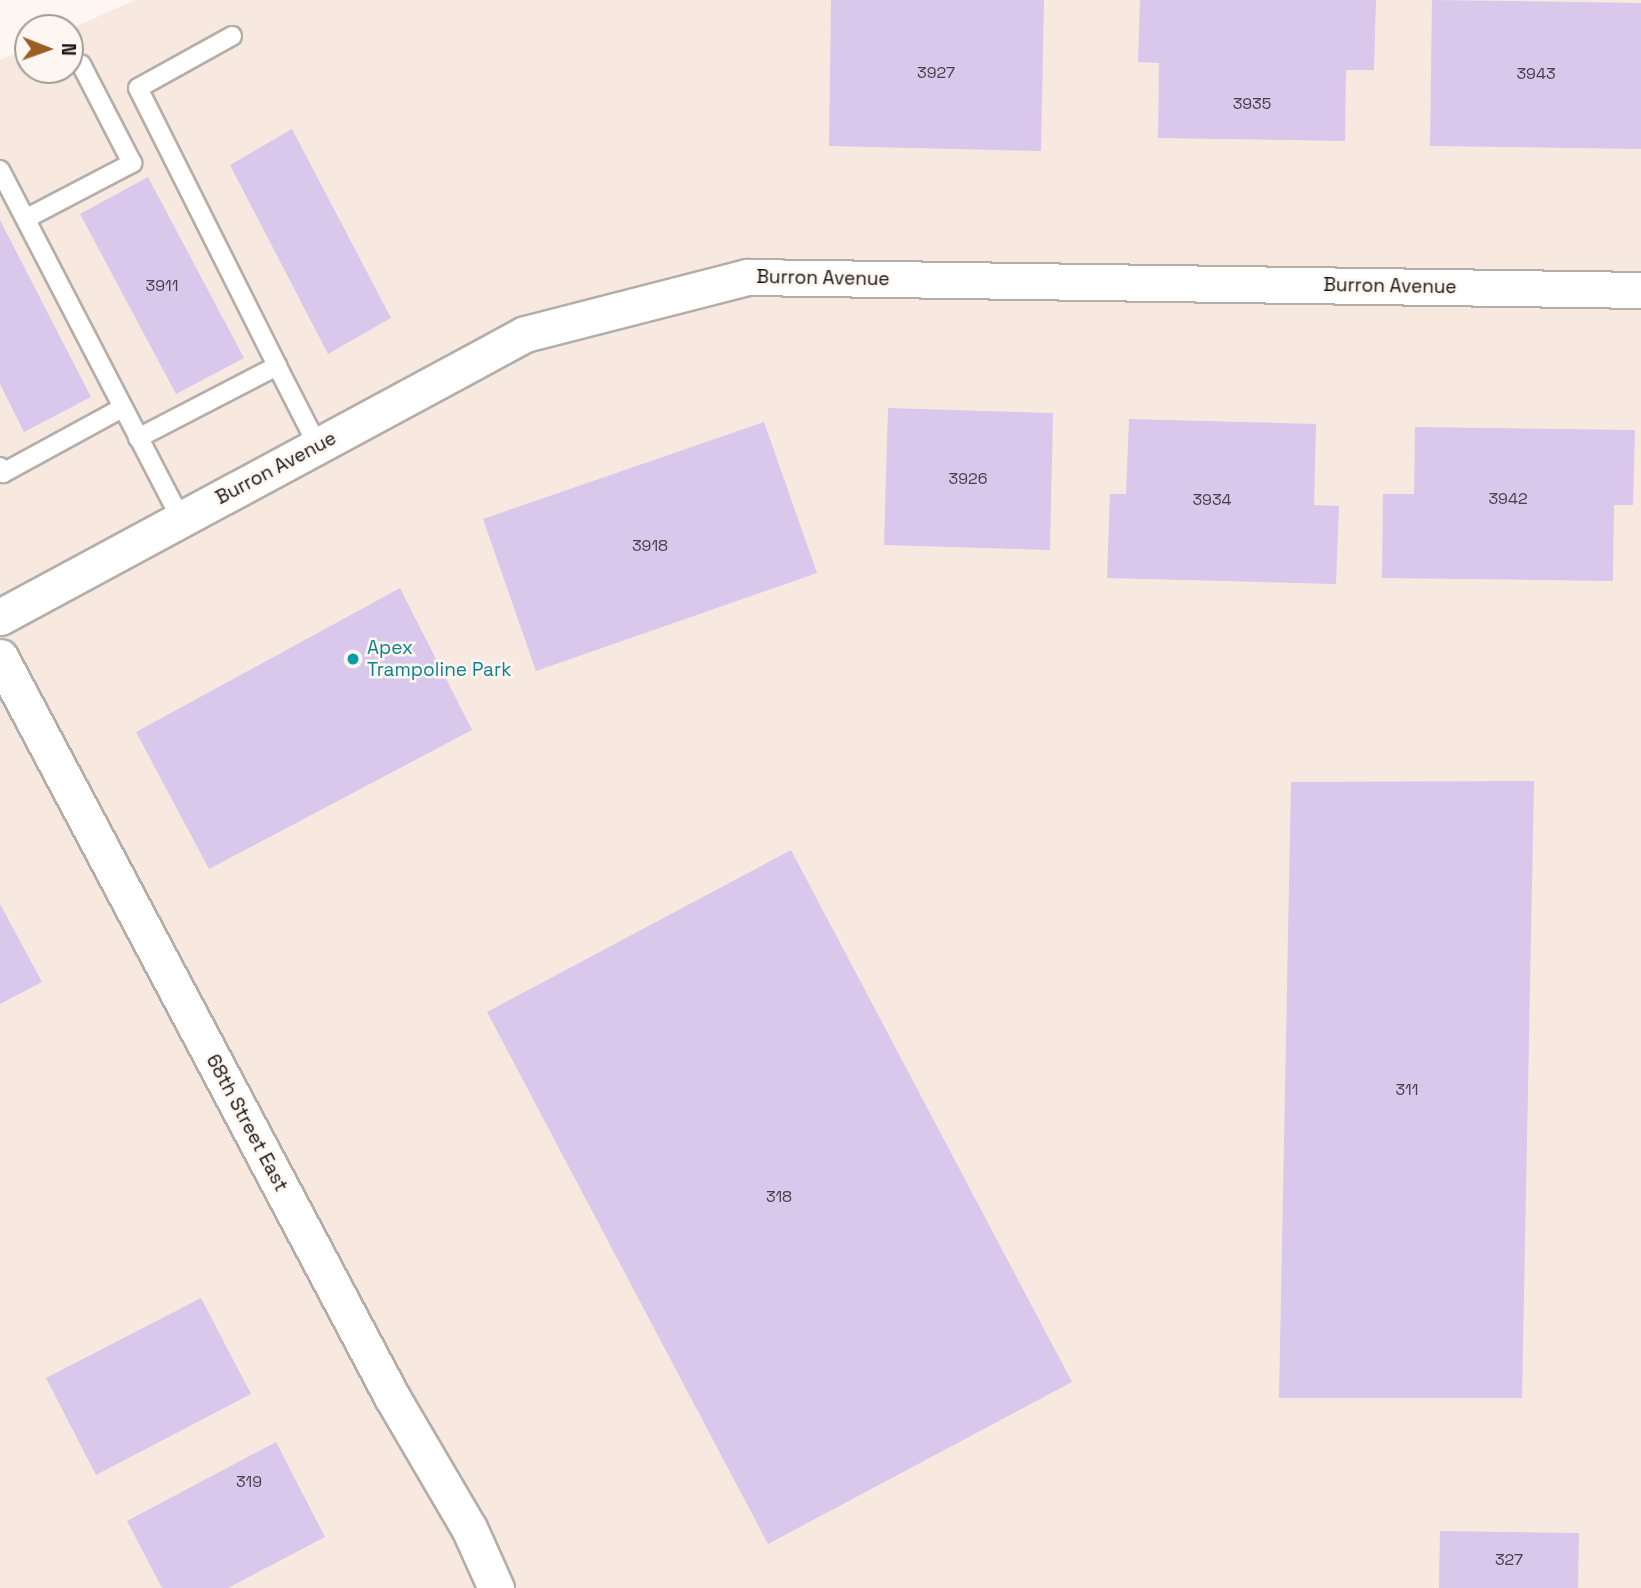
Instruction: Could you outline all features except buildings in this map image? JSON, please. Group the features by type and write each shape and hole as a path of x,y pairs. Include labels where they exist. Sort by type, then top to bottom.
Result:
{"street":[{"name":"Burron Avenue","path":"0,617 525,334 747,277 1641,289"},
{"name":"68th Street East","path":"0,657 392,1397 469,1528 496,1588"}],"lane":[{"path":"232,37 138,88 318,446"},
{"path":"27,218 132,163 84,70"},
{"path":"0,170 181,519"},
{"path":"138,438 277,366"},
{"path":"0,467 3,473 122,408"}],"shaded area":[{"path":"136,0 1641,0 1641,1588 0,1588 0,60 14,54 14,84 84,84 84,23"}],"place":[{"name":"Apex Trampoline Park","path":"353,659"}]}
